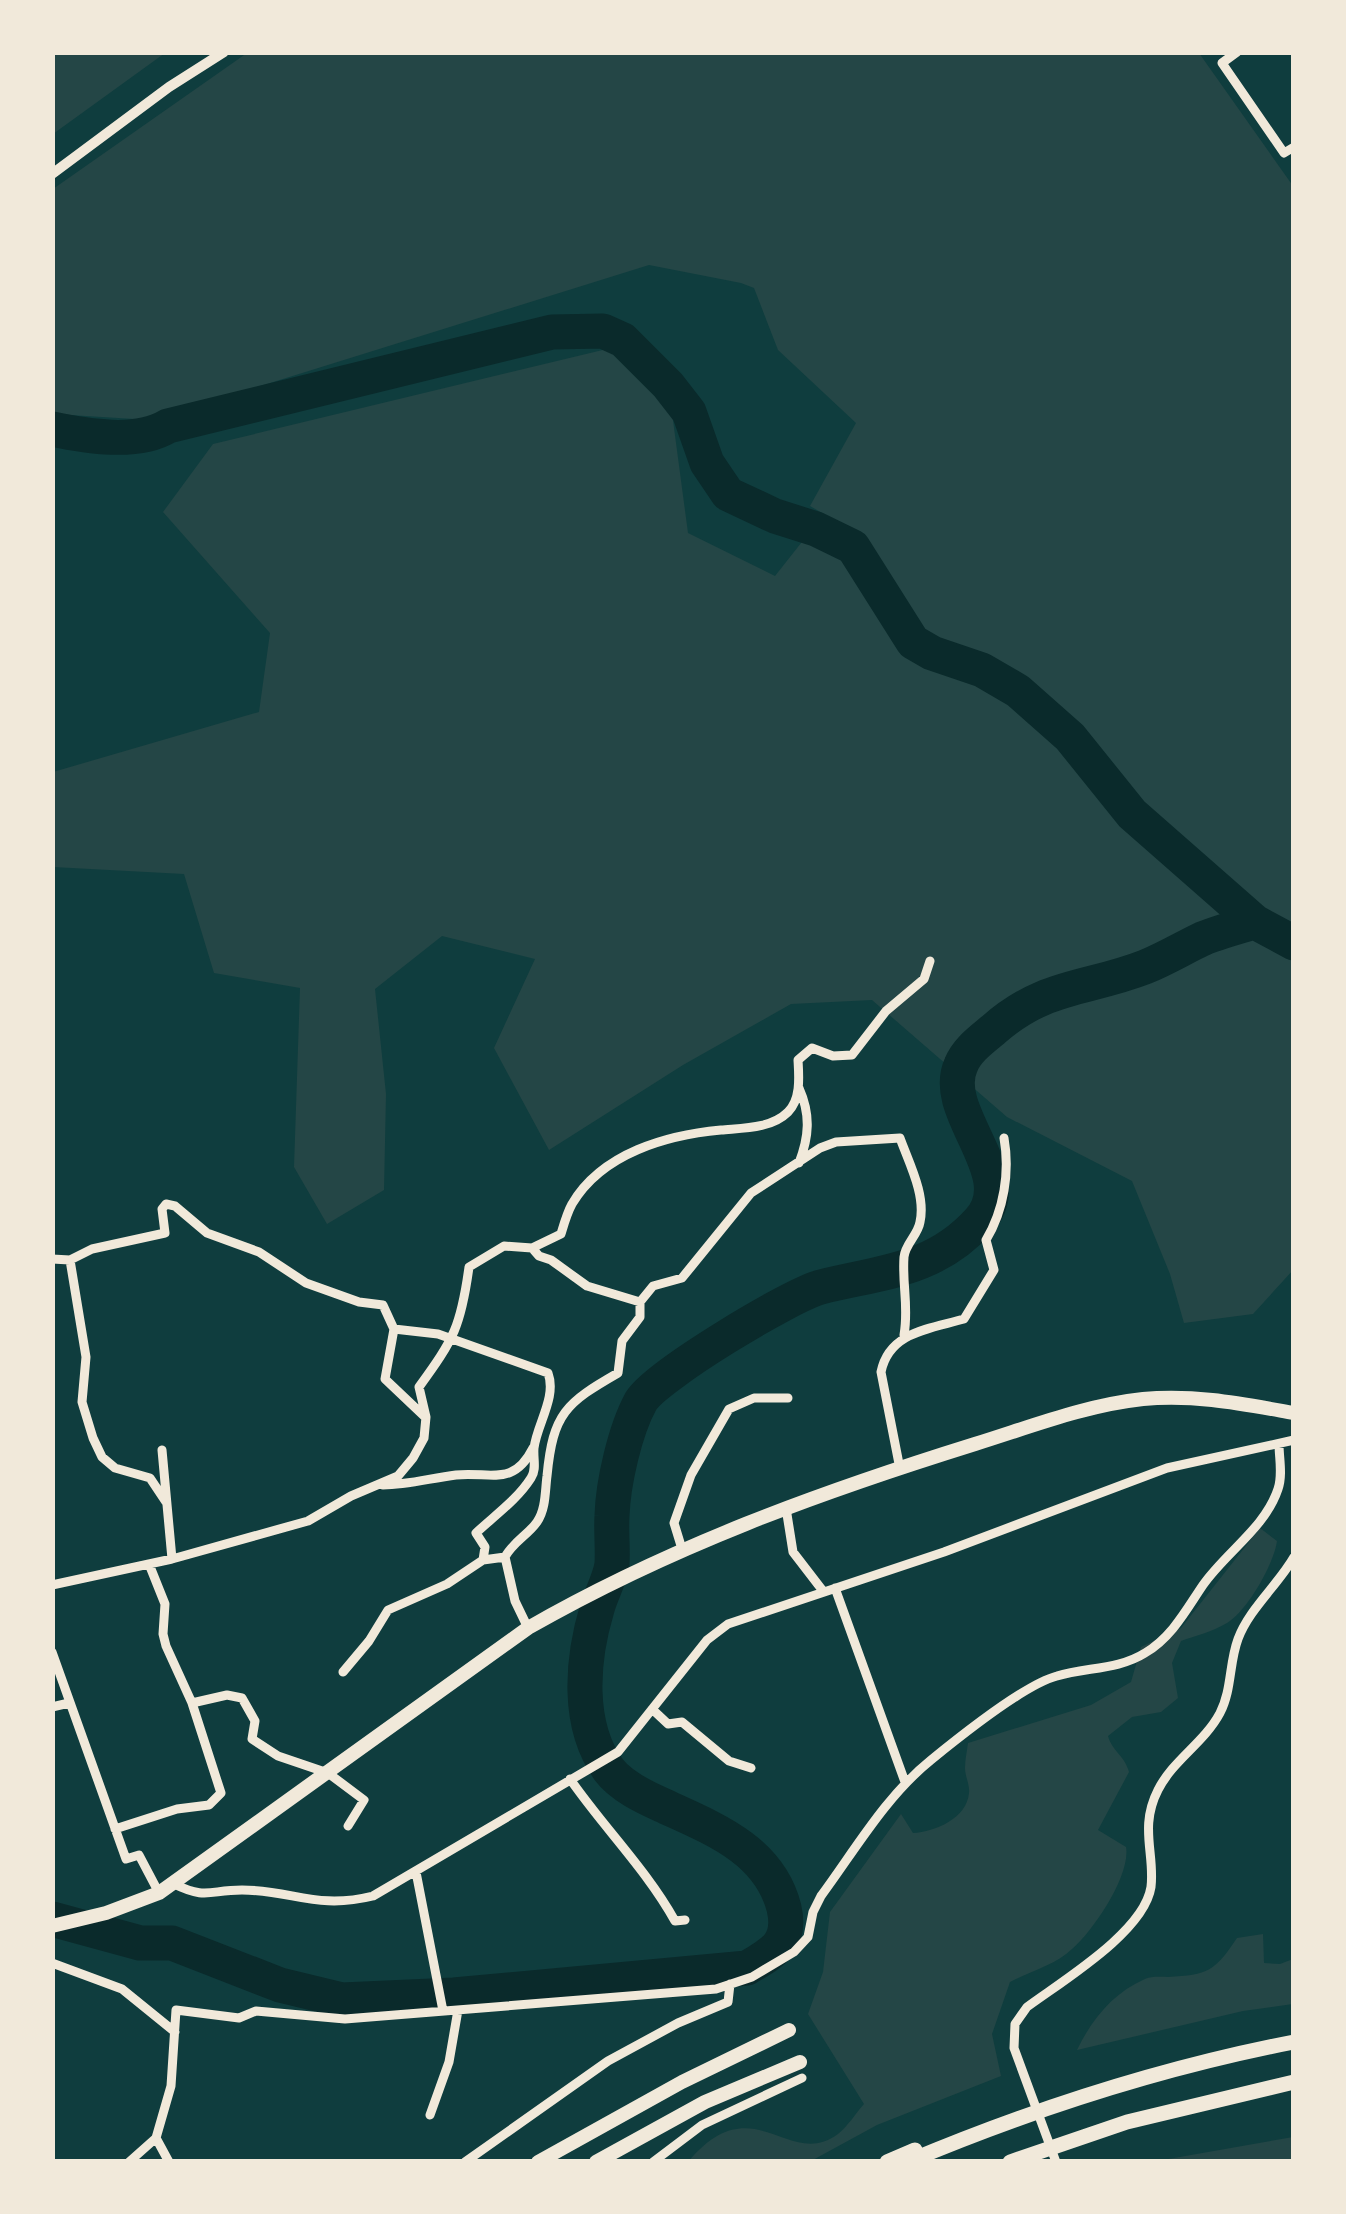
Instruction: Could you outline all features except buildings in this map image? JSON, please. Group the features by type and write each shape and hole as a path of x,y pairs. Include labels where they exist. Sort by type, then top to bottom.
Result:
{"highway":[{"path":"52,1926 106,1913 159,1893 528,1628 576,1600 682,1550 786,1508 1112,1402 1210,1398 1294,1413"},
{"path":"538,2162 682,2082 789,2030"},
{"path":"886,2162 1110,2086 1294,2042"},
{"path":"596,2162 706,2102 801,2070"},
{"path":"1010,2162 1127,2122 1294,2082"},
{"path":"907,2162 1004,2121"}],"street":[{"path":"52,174 224,52"},
{"path":"1237,52 1222,63 1284,154 1294,147"},
{"path":"798,1166 809,1138 798,1060 812,1048 832,1056 852,1055 886,1011 924,978 930,961"},
{"path":"52,1585 172,1559 308,1522 398,1476 424,1438 426,1417 419,1387 452,1342 464,1308 469,1267 504,1246 532,1248 561,1234 571,1205 590,1181 636,1149 682,1134 760,1126 788,1112 800,1088"},
{"path":"528,1628 515,1601 505,1557 512,1544 536,1522 544,1502 551,1438 568,1406 618,1373 622,1342 640,1317 640,1302 653,1286 682,1278 751,1193 798,1166 820,1148 836,1142 900,1138 919,1195 922,1218 904,1250 908,1311 904,1336 884,1360 881,1372 900,1469"},
{"path":"904,1336 964,1320 994,1270 986,1240 998,1220 1002,1203 1007,1158 1004,1138"},
{"path":"52,1259 70,1260 92,1249 165,1233 162,1209 166,1204 175,1206 207,1233 260,1252 306,1283 358,1302 383,1305 394,1328 385,1379 426,1417"},
{"path":"532,1248 538,1256 551,1260 587,1286 640,1302"},
{"path":"70,1260 86,1357 82,1402 93,1438 102,1456 115,1468 150,1478 166,1502"},
{"path":"375,1485 412,1484 458,1475 497,1478 527,1461 546,1412 551,1378 548,1373 438,1334 394,1328"},
{"path":"682,1550 674,1523 691,1475 728,1409 754,1398 788,1398"},
{"path":"174,1884 196,1895 242,1890 316,1902 347,1902 373,1896 618,1752 707,1640 728,1624 944,1552 1168,1468 1294,1440"},
{"path":"128,2162 156,2138 171,2086 176,2010 240,2018 256,2011 345,2020 716,1989 774,1966 808,1937 821,1896 905,1782 1034,1685 1055,1676 1120,1664 1145,1654 1168,1634 1189,1610 1204,1584 1264,1516 1278,1489 1279,1444"},
{"path":"483,1560 485,1547 476,1534 534,1474 534,1447"},
{"path":"162,1450 172,1559"},
{"path":"786,1508 792,1552 823,1592"},
{"path":"343,1672 388,1610 447,1584 483,1560 505,1557"},
{"path":"1056,2162 1014,2048 1015,2024 1020,2014 1136,1920 1151,1886 1147,1848 1156,1794 1168,1772 1220,1712 1230,1682 1236,1642 1294,1558"},
{"path":"115,1829 148,1816 216,1801 221,1793 192,1703 166,1646 164,1604 149,1564"},
{"path":"835,1588 905,1782"},
{"path":"52,1652 126,1859 140,1855 159,1893"},
{"path":"192,1703 227,1695 242,1698 255,1721 252,1739 278,1756 328,1773 364,1800 348,1826"},
{"path":"52,1707 69,1704"},
{"path":"652,1709 668,1724 682,1722 729,1761 751,1768"},
{"path":"570,1780 654,1883 675,1920 684,1920"},
{"path":"416,1872 443,2011"},
{"path":"52,1963 122,1989 175,2032"},
{"path":"465,2162 608,2061 678,2023 728,2002 730,1984"},
{"path":"430,2115 449,2062 458,2010"},
{"path":"653,2162 702,2125 801,2070"},
{"path":"156,2138 170,2162"}],"shaded area":[{"path":"53,52 165,52 165,53 53,134"},
{"path":"247,53 1199,53 1293,186 1294,1269 1253,1314 1184,1323 1170,1274 1132,1181 1007,1117 872,1000 791,1004 683,1065 549,1150 494,1048 535,959 442,936 375,989 386,1094 384,1190 327,1224 294,1167 300,988 214,973 184,874 53,867 53,772 259,712 270,633 163,512 213,444 611,348 672,413 688,533 775,576 824,514 810,506 856,423 778,350 754,288 649,265 151,420 53,414 53,189"},
{"path":"1260,1528 1277,1541 1265,1574 1235,1617 1181,1641 1172,1663 1178,1698 1161,1712 1132,1717 1108,1736 1129,1772 1098,1830 1126,1847 1123,1872 1100,1916 1072,1949 1010,1982 992,2034 1001,2076 877,2125 811,2161 688,2162 711,2140 732,2130 751,2129 803,2143 820,2143 845,2127 864,2104 808,2014 823,1972 830,1912 901,1814 913,1833 940,1826 962,1810 969,1793 965,1768 968,1743 1091,1705 1131,1682 1141,1647 1181,1628"},
{"path":"1263,1934 1264,1963 1280,1964 1293,1959 1293,2004 1243,2011 1077,2050 1105,2008 1134,1985 1151,1977 1202,1972 1223,1958 1237,1938"},
{"path":"1293,2137 1293,2161 1157,2161"}],"waterway":[{"path":"52,429 95,436 142,435 552,332 603,331 623,340 689,412 707,463 728,494 853,547 913,642 932,653 982,670 1018,691 1070,737 1132,814 1255,922 1294,943"},
{"path":"52,1919 140,1943 172,1943 280,1985 342,2000 454,1995 747,1968 772,1952 783,1938 786,1920 777,1888 766,1870 719,1832 640,1795 620,1781 598,1752 591,1733 585,1691 588,1649 611,1570 615,1488 635,1413 652,1389 671,1374 755,1320 821,1287 925,1260 962,1238 979,1221 990,1203 991,1184 957,1084 967,1055 993,1030 1048,996 1145,967 1202,939 1255,922"}]}
